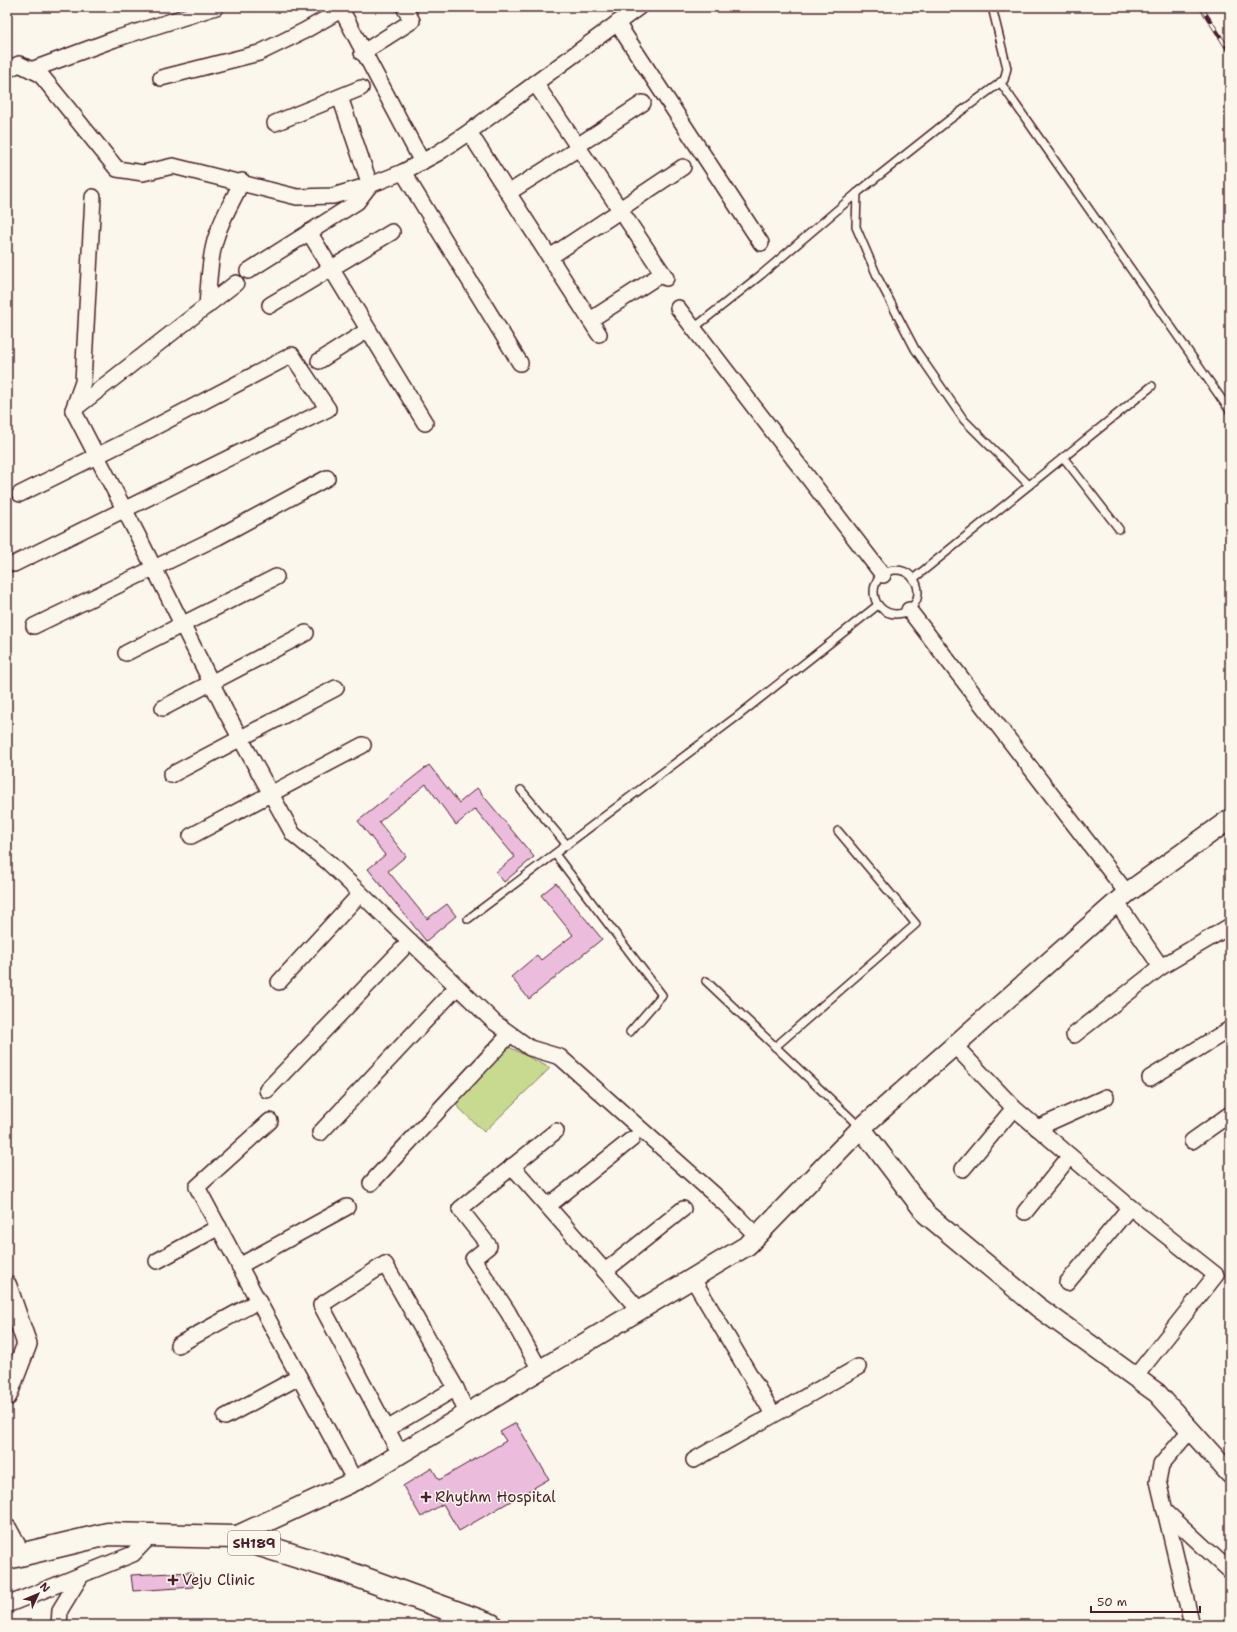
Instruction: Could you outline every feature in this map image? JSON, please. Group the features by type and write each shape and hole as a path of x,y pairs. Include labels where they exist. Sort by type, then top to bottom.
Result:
{"main road":[{"name":"SH189","path":"14,1557 108,1534 234,1537 344,1571 490,1625"}],"street":[{"path":"30,70 115,39 215,7"},
{"path":"362,53 412,21 404,7"},
{"path":"7,70 19,64 40,74 117,169 143,173 172,166 242,182 297,197 334,196 370,185 404,172 422,162 469,132 639,7"},
{"path":"161,78 259,53 304,32 340,9 362,53 422,162"},
{"path":"617,23 761,243"},
{"path":"535,83 665,276 590,320"},
{"path":"275,123 361,88"},
{"path":"340,97 370,185"},
{"path":"508,193 643,103"},
{"path":"469,132 599,334"},
{"path":"550,257 683,167"},
{"path":"404,172 520,363"},
{"path":"207,306 211,260 215,241 226,211 242,182"},
{"path":"248,271 357,202 370,185"},
{"path":"93,197 83,382 73,410 240,738 293,834 329,864 494,1022 530,1048 560,1057 725,1204 757,1236"},
{"path":"309,232 425,423"},
{"path":"270,305 392,232"},
{"path":"73,410 236,284"},
{"path":"678,308 883,575"},
{"path":"319,361 368,330"},
{"path":"14,564 328,408 292,355 149,430 20,494"},
{"path":"34,626 218,537 327,478"},
{"path":"126,653 276,577"},
{"path":"910,610 1122,898 1161,967"},
{"path":"163,708 306,632"},
{"path":"171,775 336,688"},
{"path":"191,836 272,795 363,745"},
{"path":"234,1537 355,1481 748,1245 861,1128 1122,898 1230,818"},
{"path":"279,982 360,894"},
{"path":"1074,1035 1161,967 1230,926"},
{"path":"267,1090 410,941"},
{"path":"320,1133 457,987"},
{"path":"1150,1078 1230,1029"},
{"path":"371,1183 510,1034"},
{"path":"955,1046 1014,1108 1130,1207 1216,1275 1135,1377"},
{"path":"1037,1128 1106,1097"},
{"path":"963,1169 1014,1108"},
{"path":"1192,1141 1230,1114"},
{"path":"270,1121 197,1187 355,1481"},
{"path":"861,1128 926,1215 1038,1307 1157,1393 1230,1474"},
{"path":"540,1370 508,1312 473,1259 489,1246 460,1209 556,1131"},
{"path":"548,1206 632,1138"},
{"path":"1025,1212 1070,1156"},
{"path":"512,1166 640,1311"},
{"path":"239,1266 347,1207"},
{"path":"1067,1283 1130,1207"},
{"path":"605,1271 682,1209"},
{"path":"157,1261 219,1227"},
{"path":"400,1454 321,1305 385,1264 456,1388 467,1414"},
{"path":"693,1279 773,1414"},
{"path":"7,1286 26,1344 7,1396"},
{"path":"178,1345 258,1301"},
{"path":"694,1460 858,1367"},
{"path":"225,1416 299,1377"},
{"path":"387,1429 456,1388"},
{"path":"1191,1429 1161,1465 1158,1481 1192,1625"},
{"path":"1165,1511 1230,1571"},
{"path":"7,1529 14,1557"},
{"path":"7,1605 133,1554 151,1535"},
{"path":"59,1625 60,1610 82,1574"}],"lane":[{"path":"694,328 762,274 857,193 949,120 1004,80 1007,68 992,7"},
{"path":"1000,82 1230,411"},
{"path":"857,193 856,227 878,278 915,349 964,420 1029,485"},
{"path":"913,579 1152,386"},
{"path":"1064,457 1119,529"},
{"path":"896,570 902,571 913,579 917,585 917,598 910,610 895,614 888,613 878,605 874,595 875,587 883,575 896,570"},
{"path":"468,920 751,705 878,605"},
{"path":"521,790 567,845"},
{"path":"775,1047 916,924 838,831"},
{"path":"555,854 662,995 630,1032"},
{"path":"706,981 861,1128"}],"green space":[{"path":"509,1047 550,1068 484,1132 455,1104"}],"building":[{"path":"429,765 459,803 477,788 534,857 504,882 496,872 515,857 475,809 456,825 426,784 379,822 406,856 388,871 427,919 447,904 456,916 426,941 368,869 385,855 358,821"},
{"path":"556,883 602,939 529,999 511,977 537,955 541,960 573,935 541,895"},
{"path":"516,1423 549,1479 459,1531 443,1504 421,1517 403,1486 432,1468 439,1480 506,1441 500,1432"},
{"path":"192,1572 193,1587 133,1591 131,1575"}],"railway":[{"path":"1201,7 1230,52"}],"place":[{"name":"Rhythm Hospital","path":"426,1497"},
{"name":"Veju Clinic","path":"173,1580"}]}
